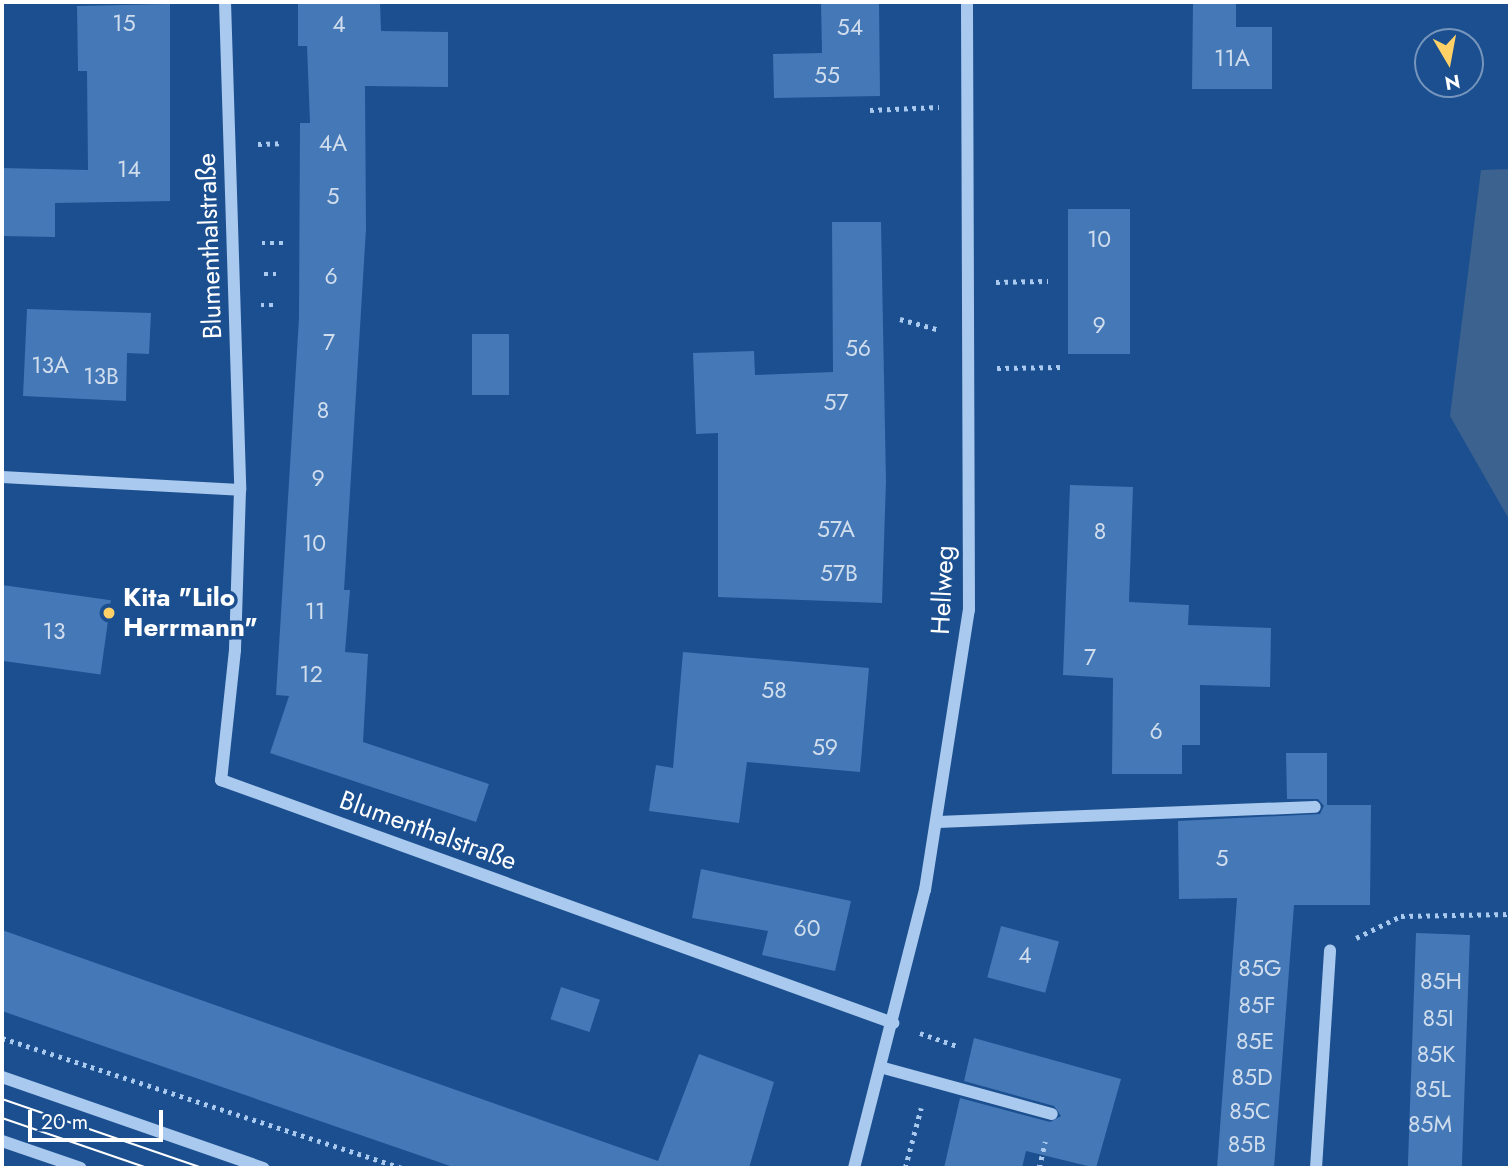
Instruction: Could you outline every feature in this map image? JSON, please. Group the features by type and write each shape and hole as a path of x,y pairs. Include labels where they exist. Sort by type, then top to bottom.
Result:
{"street":[{"name":"Blumenthalstraße","path":"225,2 240,490 235,650 221,779 893,1023"},
{"name":"Hellweg","path":"854,1168 893,1023 938,822 969,610 967,2"},
{"path":"2,477 240,490"},
{"path":"938,822 1315,807"},
{"path":"1316,1168 1330,950"},
{"path":"880,1068 1052,1114"},
{"path":"3,1081 264,1168"},
{"path":"2,1141 81,1168"}],"path":[{"path":"870,110 967,106"},
{"path":"968,282 1048,281"},
{"path":"900,319 968,337"},
{"path":"968,368 1062,367"},
{"path":"1330,950 1401,916 1510,914"},
{"path":"893,1023 960,1047"},
{"path":"2,1038 402,1168"},
{"path":"905,1168 928,1081"}],"water":[{"path":"1510,169 1510,521 1450,416 1481,170"}],"building":[{"path":"298,2 380,2 381,31 448,32 448,87 365,86 366,229 344,590 350,590 345,652 368,654 363,742 489,784 476,822 270,753 289,696 276,695 299,318 300,123 310,123 307,46 298,46"},
{"path":"821,2 879,2 880,96 774,98 773,54 822,53"},
{"path":"1193,2 1236,2 1236,27 1272,27 1272,89 1192,89"},
{"path":"170,4 170,201 55,203 55,237 2,236 2,168 88,170 87,71 78,71 77,6"},
{"path":"1068,209 1130,209 1130,354 1068,354"},
{"path":"832,222 881,222 886,481 882,603 718,597 718,433 696,434 693,353 754,351 755,375 833,372"},
{"path":"27,309 151,313 149,354 127,353 126,401 23,396"},
{"path":"472,334 509,334 509,395 472,395"},
{"path":"1070,485 1133,487 1129,602 1189,605 1188,625 1271,628 1270,687 1200,685 1200,745 1182,745 1182,774 1112,774 1113,678 1063,675"},
{"name":"Kita \"Lilo Herrmann\"","path":"2,585 111,600 100,675 2,661"},
{"path":"683,652 869,668 860,772 747,762 739,823 649,811 656,765 673,768"},
{"path":"1286,753 1327,753 1327,805 1371,805 1370,905 1294,905 1274,1168 1217,1168 1237,898 1179,899 1178,821 1320,814 1324,806 1318,799 1287,799"},
{"path":"701,869 851,901 835,971 762,955 768,931 692,918"},
{"path":"1001,926 1059,942 1045,993 987,977"},
{"path":"2,930 658,1161 699,1054 774,1082 749,1168 456,1168 2,1011"},
{"path":"1416,933 1470,935 1462,1168 1408,1168"},
{"path":"561,987 600,1000 589,1032 550,1019"},
{"path":"974,1038 1121,1079 1096,1168 1026,1151 1022,1168 944,1168 960,1098 1050,1122 1061,1116 1054,1106 964,1081"}],"tram line":[{"path":"2,1099 202,1168"},
{"path":"2,1118 147,1168"}],"place":[{"name":"Kita \"Lilo Herrmann\"","path":"109,613"}]}
